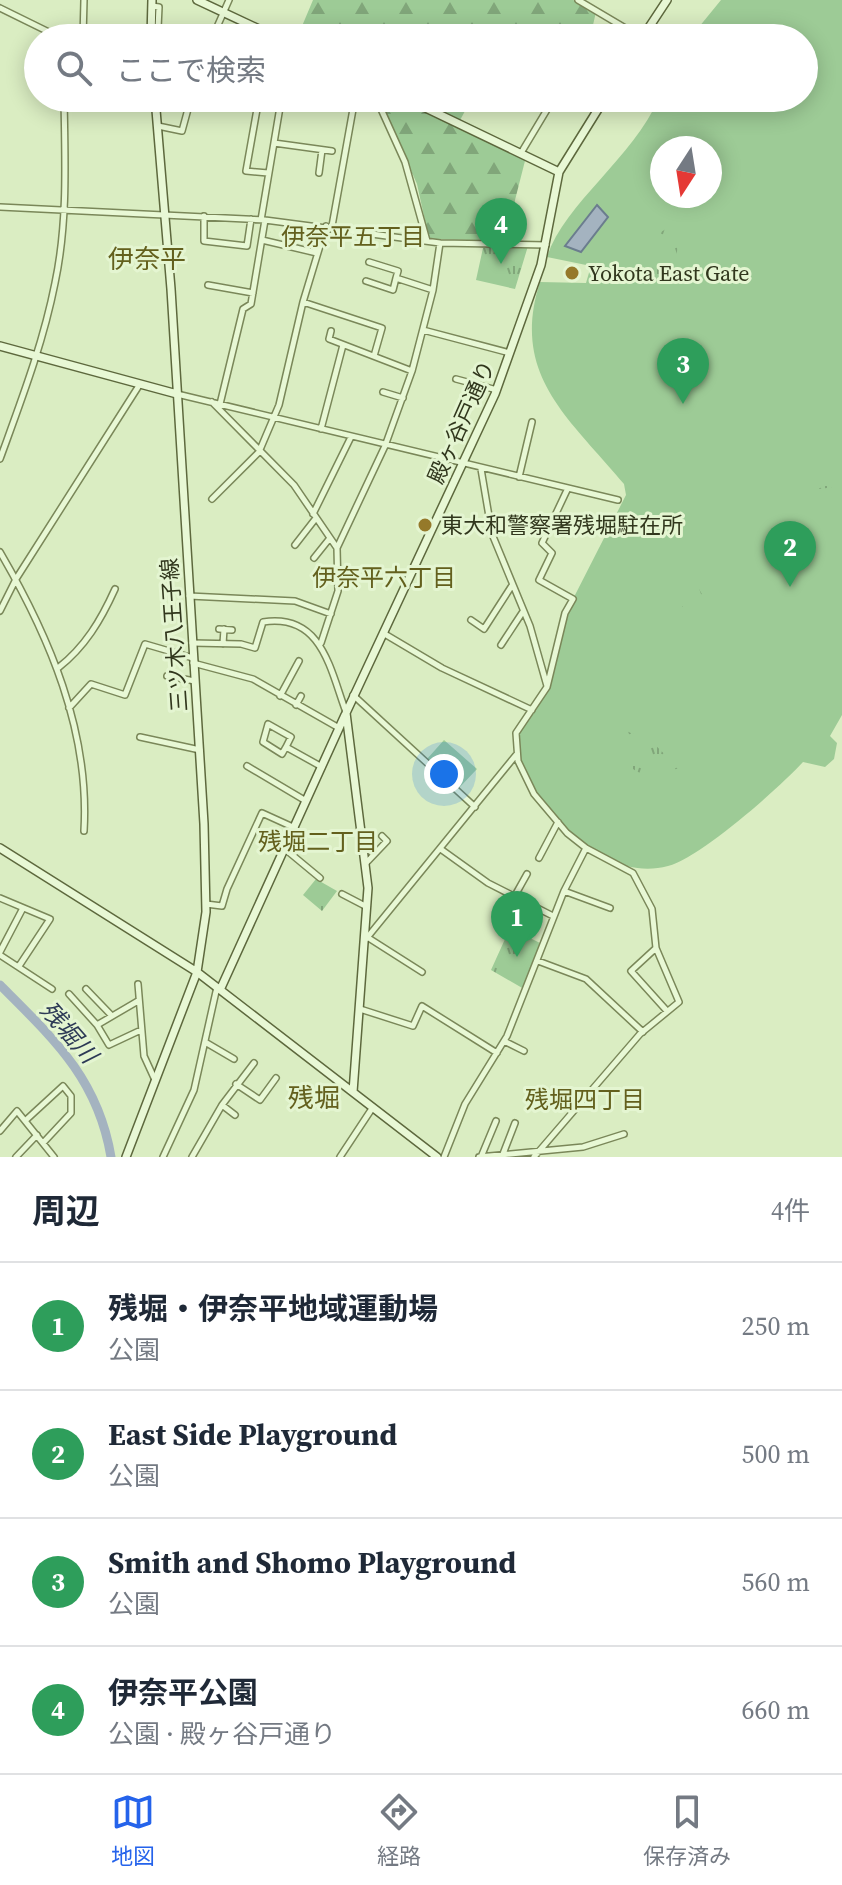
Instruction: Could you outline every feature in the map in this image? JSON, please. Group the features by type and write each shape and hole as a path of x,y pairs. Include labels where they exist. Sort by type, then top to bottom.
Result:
{"street":[{"path":"83,24 84,0"},
{"path":"197,0 247,24"},
{"path":"219,24 229,0"},
{"path":"578,0 618,24"},
{"path":"651,24 667,0"},
{"path":"151,24 152,3 159,7 158,24"},
{"path":"0,8 33,24"},
{"path":"0,459 38,356 56,281 64,209 64,112"},
{"name":"三ツ木八王子線","path":"126,1157 197,972 206,904 200,750 166,214 156,112"},
{"path":"158,126 182,131 187,112"},
{"path":"256,112 246,171 268,173"},
{"path":"220,404 239,323 253,293 279,112"},
{"path":"212,499 259,452 279,405 303,302 317,253 329,226 352,112"},
{"path":"382,112 405,162 427,241"},
{"path":"435,112 559,172"},
{"path":"521,153 546,112"},
{"name":"殿ヶ谷戸通り","path":"353,1092 366,938 367,862 346,713 497,390 547,245 559,172 596,112"},
{"path":"274,143 332,151"},
{"path":"319,173 322,150"},
{"path":"0,207 251,219 329,226 440,243 547,245"},
{"path":"204,216 204,241 247,246 251,219"},
{"path":"262,240 317,253"},
{"path":"321,643 338,591 337,548 385,446 403,398 433,290 440,243"},
{"path":"366,281 393,290 398,271 369,262"},
{"path":"396,278 433,290"},
{"path":"208,285 253,293"},
{"path":"303,302 382,328 374,356"},
{"path":"423,330 511,353"},
{"path":"331,331 329,339 412,371"},
{"path":"321,429 344,345"},
{"path":"0,346 385,446 618,500"},
{"path":"456,379 497,390"},
{"path":"0,611 16,579 140,384"},
{"path":"383,392 403,398"},
{"path":"211,401 294,485 337,548"},
{"path":"519,477 532,422"},
{"path":"295,545 314,516 351,437"},
{"path":"481,469 492,534 523,612 547,687"},
{"path":"537,1154 643,1032 679,1002 656,948 652,909 633,873 586,848 558,822 534,794 517,754 516,733 547,687 565,613 573,599 539,580 552,553 542,543 568,488"},
{"path":"314,558 330,538"},
{"path":"0,552 30,602 58,668 84,773 84,831"},
{"path":"471,620 484,629 512,587"},
{"path":"58,668 76,654 101,620 115,589"},
{"path":"189,596 295,601 331,614"},
{"path":"501,645 523,612"},
{"path":"163,1157 191,1099 218,988 346,713 321,643 299,627 279,619 263,622 255,648"},
{"path":"223,644 221,629 232,630"},
{"path":"383,633 442,668 532,710"},
{"path":"192,643 223,644 265,652"},
{"path":"69,708 91,684 125,695 145,644 253,679 339,728"},
{"path":"280,696 299,661"},
{"path":"167,676 195,681"},
{"path":"353,695 475,807"},
{"path":"296,705 301,696"},
{"path":"268,724 291,737 286,747 282,754 263,742 268,724"},
{"path":"140,737 200,750"},
{"path":"286,747 323,768"},
{"path":"422,972 366,938 442,850 517,754"},
{"path":"247,766 307,802"},
{"path":"206,904 222,906 225,902 227,889 262,813 295,828"},
{"path":"539,858 558,822"},
{"path":"367,862 387,841 382,836"},
{"path":"0,848 197,972 437,1157"},
{"path":"444,1157 465,1104 504,1041 538,961 553,916 586,848"},
{"path":"285,849 320,878"},
{"path":"442,850 488,883 553,916"},
{"path":"498,926 527,874"},
{"path":"564,891 610,908"},
{"path":"342,894 367,907"},
{"path":"1,901 50,919 19,966"},
{"path":"23,908 0,954 52,989"},
{"path":"656,948 631,971 667,1011"},
{"path":"538,961 586,979 643,1032"},
{"path":"138,984 147,1067 155,1080"},
{"path":"86,989 112,1016"},
{"path":"69,994 97,1025 109,1045 141,1030"},
{"path":"97,1025 138,1001"},
{"path":"360,1009 413,1026 422,1006 497,1053"},
{"path":"504,1041 524,1051"},
{"path":"205,1042 234,1059"},
{"path":"192,1157 222,1105 254,1063"},
{"path":"236,1084 260,1100 276,1078"},
{"path":"26,1120 63,1086 69,1093 71,1113 43,1143"},
{"path":"222,1105 235,1115"},
{"path":"340,1157 373,1107"},
{"path":"0,1131 2,1121 17,1111 54,1157"},
{"path":"480,1157 496,1121"},
{"path":"503,1154 515,1123"},
{"path":"480,1157 537,1154 583,1147 624,1134"},
{"path":"16,1157 37,1135"}],"green space":[{"path":"313,0 573,0 596,12 593,24 303,24"},
{"path":"721,0 842,0 842,715 830,736 837,743 834,759 825,767 803,762 758,804 700,850 668,866 645,869 602,857 564,828 524,773 518,731 547,687 573,599 626,495 624,484 565,416 550,393 539,369 533,344 533,315 540,282 586,283 591,266 547,257 568,218 633,141 651,112 818,112 818,24 701,24"},
{"path":"385,112 464,112 458,124 526,157 515,200 512,241 429,239 417,184"},
{"path":"666,229 679,232 673,290 633,278 633,264 657,257 661,232"},
{"path":"528,246 515,289 476,280 483,248"},
{"path":"824,461 841,473 836,487 818,489 810,469"},
{"path":"691,575 703,596 683,607 670,587 669,578"},
{"path":"624,730 652,742 679,768 652,775 632,768 617,754"},
{"path":"444,740 477,769 459,788 427,759"},
{"path":"316,879 337,891 322,911 303,895"},
{"path":"510,928 542,944 524,989 491,970"}],"water":[{"path":"597,205 608,217 581,252 565,246"}],"waterway":[{"name":"残堀川","path":"0,985 71,1062 96,1105 111,1157"}],"place":[{"name":"伊奈平公園","path":"501,264"},
{"name":"Yokota East Gate","path":"572,273"},
{"name":"Smith and Shomo Playground","path":"683,404"},
{"name":"東大和警察署残堀駐在所","path":"425,525"},
{"name":"East Side Playground","path":"790,587"},
{"name":"残堀・伊奈平地域運動場","path":"517,957"}],"district":[{"name":"伊奈平五丁目","path":"353,236"},
{"name":"伊奈平","path":"147,259"},
{"name":"伊奈平六丁目","path":"384,577"},
{"name":"残堀二丁目","path":"318,841"},
{"name":"残堀","path":"314,1098"},
{"name":"残堀四丁目","path":"585,1099"}]}
